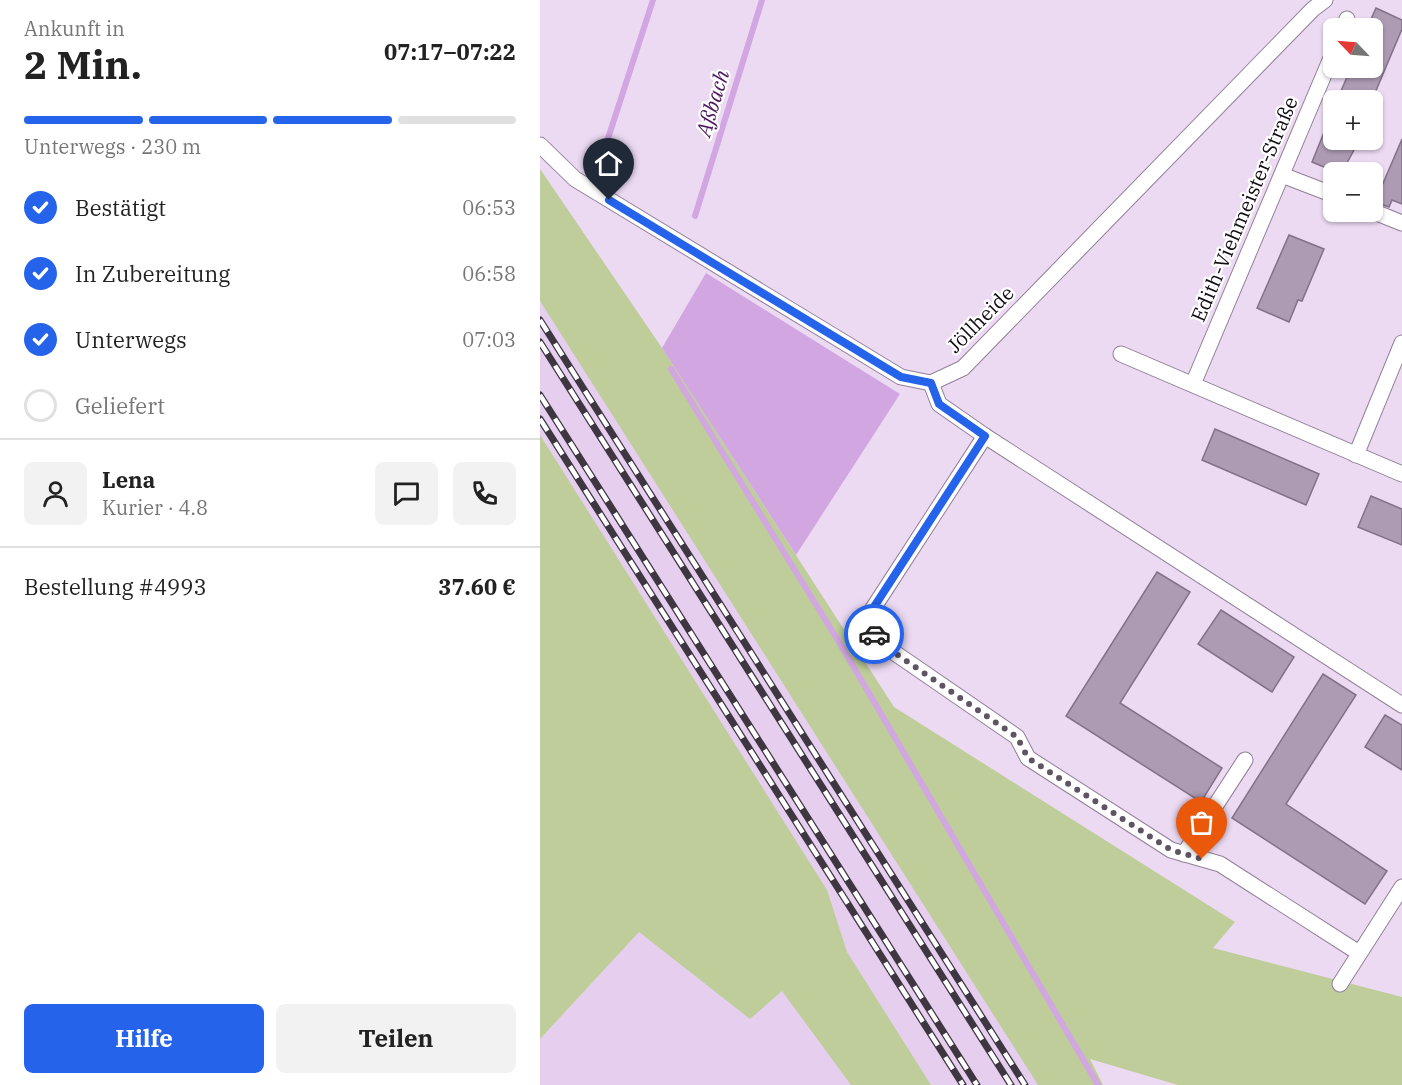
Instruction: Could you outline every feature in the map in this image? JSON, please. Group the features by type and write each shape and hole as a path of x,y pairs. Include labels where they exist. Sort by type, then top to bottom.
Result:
{"street":[{"name":"Jöllheide","path":"931,383 963,368 1313,9 1325,0"},
{"name":"Edith-Viehmeister-Straße","path":"1193,384 1323,77"},
{"path":"540,145 574,179 901,377 931,383 939,404 985,436 1402,705"},
{"path":"1282,175 1323,191"},
{"path":"1383,215 1402,223"},
{"path":"1356,455 1402,343"},
{"path":"1121,354 1402,474"},
{"path":"985,436 872,610 869,628 879,642 1017,737 1028,758 1171,850 1220,864 1359,953"},
{"path":"1184,854 1245,760"},
{"path":"1340,984 1402,886"}],"shaded area":[{"path":"540,169 662,348 894,707 1103,1085 540,1085 540,1039 639,932 748,1017 540,677"},
{"path":"706,273 900,394 796,555 662,348"}],"green space":[{"path":"540,169 662,348 894,707 1235,922 1213,948 1402,997 1402,1085 1178,1085 1090,1059 1103,1085 1038,1085 540,301"},
{"path":"540,435 827,890 847,952 931,1085 851,1085 782,991 750,1019 639,932 540,1039"}],"building":[{"path":"1376,8 1402,20 1402,29 1383,74 1383,18 1372,18"},
{"path":"1347,78 1381,78 1376,90 1341,90"},
{"path":"1323,135 1323,150 1354,150 1347,162 1323,162 1323,167 1312,162"},
{"path":"1402,139 1402,204 1392,200 1389,207 1383,205 1383,183"},
{"path":"1289,235 1324,249 1302,301 1298,300 1289,322 1257,308"},
{"path":"1215,429 1319,474 1306,505 1202,460"},
{"path":"1371,496 1402,509 1402,545 1358,527"},
{"path":"1157,572 1190,592 1120,703 1222,768 1201,802 1066,716"},
{"path":"1221,610 1294,657 1272,692 1198,644"},
{"path":"1323,674 1356,695 1286,804 1387,871 1365,904 1232,818"},
{"path":"1385,715 1402,725 1402,770 1365,747"}],"waterway":[{"path":"599,166 653,0"},
{"name":"Aßbach","path":"695,216 762,0"},
{"path":"671,369 839,642 1098,1085"}],"railway":[{"path":"540,320 1025,1085"},
{"path":"540,342 1011,1085"},
{"path":"540,395 977,1085"},
{"path":"540,419 963,1085"}],"way so far":[{"path":"874,634 879,642 1017,737 1028,758 1171,850 1202,859"}],"route":[{"path":"609,200 901,377 931,383 939,404 985,436 872,610 869,628 874,634"}]}
